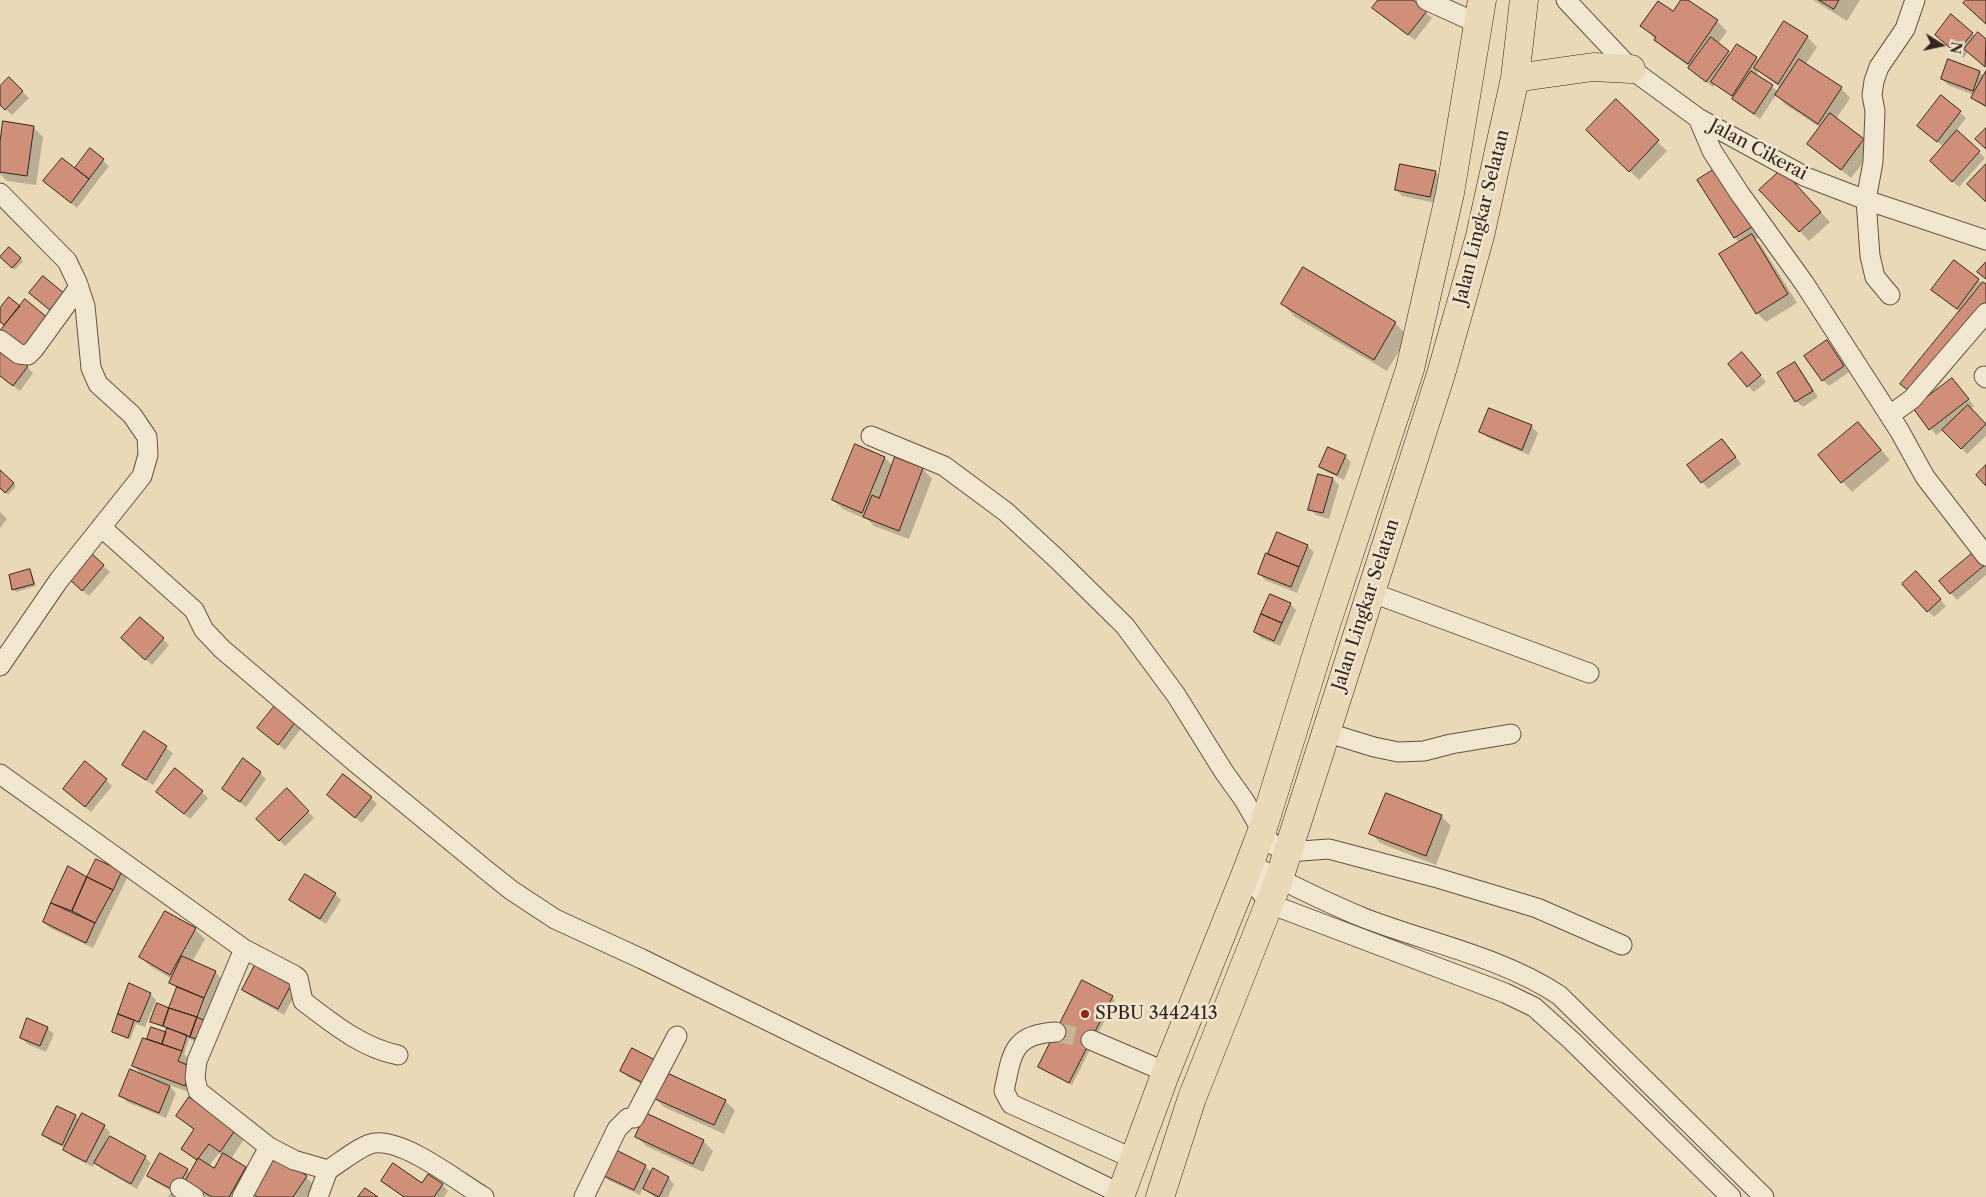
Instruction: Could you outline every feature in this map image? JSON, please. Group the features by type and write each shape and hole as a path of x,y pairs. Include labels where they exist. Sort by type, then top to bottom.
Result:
{"highway":[{"name":"Jalan Lingkar Selatan","path":"1160,1197 1192,1098 1270,904 1441,374 1480,236 1515,78 1524,0"},
{"name":"Jalan Lingkar Selatan","path":"1121,1196 1166,1072 1262,831 1327,621 1410,369 1450,193 1481,12"},
{"path":"1515,78 1593,67 1631,69"}],"street":[{"path":"1426,0 1481,12"},
{"name":"Jalan Cikerai","path":"1566,0 1631,69 1698,118 1806,177 1866,200 1986,240"},
{"path":"1890,295 1875,277 1870,256 1866,200 1872,162 1874,111 1872,95 1879,67 1904,28 1915,0"},
{"path":"1698,118 1712,151 1804,283 1890,415 1925,477 1986,556"},
{"path":"0,194 67,261 85,306 91,368 98,384 132,416 147,437 148,454 142,476 59,580 0,666"},
{"path":"0,340 19,354 28,355 78,287"},
{"path":"1890,415 1912,399 1986,313"},
{"path":"871,436 944,466 1006,512 1125,626 1176,695 1272,844 1287,852 1329,849 1434,877 1537,908 1622,945"},
{"path":"101,527 194,610 204,630 222,649 363,769 511,890 533,905 555,919 642,959 1121,1196"},
{"path":"1370,592 1589,673"},
{"path":"1325,732 1398,752 1424,751 1451,744 1511,734"},
{"path":"0,774 244,948 294,975 298,978 303,1001 336,1026 370,1046 398,1055"},
{"path":"1248,869 1278,879 1364,917 1536,980 1559,995 1764,1197"},
{"path":"1248,869 1270,904 1505,993 1534,1007 1579,1048 1731,1197"},
{"path":"244,948 197,1061 195,1078 198,1091 269,1147 294,1160 328,1170"},
{"path":"1056,1032 1039,1033 1028,1037 1019,1044 1010,1064 1004,1091 1011,1104 1134,1158"},
{"path":"584,1197 617,1129 628,1118 634,1118 677,1036"},
{"path":"1091,1040 1166,1072"},
{"path":"318,1197 328,1170 374,1143 391,1144 416,1154 484,1197"},
{"path":"242,1197 269,1147"}],"building":[{"path":"1378,0 1413,0 1427,11 1408,35 1372,8"},
{"path":"1681,0 1688,0 1718,20 1688,64 1654,40 1656,37 1640,26 1658,1 1673,11"},
{"path":"1819,0 1839,0 1834,9"},
{"path":"1966,0 1986,0 1986,24 1963,3"},
{"path":"1951,14 1973,33 1956,53 1935,35"},
{"path":"1784,21 1808,36 1778,84 1754,68"},
{"path":"1978,32 1986,39 1985,67 1964,49"},
{"path":"1711,37 1729,51 1706,82 1688,68"},
{"path":"1737,44 1757,57 1732,96 1711,82"},
{"path":"1799,59 1842,87 1818,124 1775,95"},
{"path":"1948,59 1980,71 1973,91 1941,79"},
{"path":"1751,71 1773,85 1754,114 1732,99"},
{"path":"1986,71 1986,106 1971,98"},
{"path":"9,77 23,91 5,110 0,105 0,86"},
{"path":"1941,95 1961,111 1937,142 1917,126"},
{"path":"1616,99 1659,140 1629,172 1586,130"},
{"path":"1830,113 1864,139 1841,170 1807,144"},
{"path":"3,121 34,126 27,176 0,172 0,142"},
{"path":"1986,128 1986,149 1975,139"},
{"path":"1957,130 1980,151 1952,182 1930,161"},
{"path":"90,148 104,159 89,179 75,168"},
{"path":"62,158 89,179 71,203 43,181"},
{"path":"1400,164 1436,171 1430,197 1395,190"},
{"path":"1986,164 1986,202 1967,184"},
{"path":"1718,167 1755,225 1734,238 1697,180"},
{"path":"1782,169 1821,212 1799,232 1759,190"},
{"path":"1752,234 1788,294 1756,314 1719,254"},
{"path":"9,247 21,258 12,268 0,257"},
{"path":"1954,260 1979,279 1957,309 1931,290"},
{"path":"1986,262 1986,279 1977,272"},
{"path":"1303,267 1396,322 1374,360 1281,304"},
{"path":"43,276 65,294 51,311 29,293"},
{"path":"1983,282 1986,284 1986,306 1914,395 1900,384"},
{"path":"9,297 20,306 4,325 0,322 0,308"},
{"path":"25,299 49,319 23,352 0,331"},
{"path":"1827,340 1844,366 1822,381 1804,356"},
{"path":"0,345 28,366 13,386 0,376"},
{"path":"1742,352 1761,375 1747,387 1728,364"},
{"path":"1795,362 1813,391 1795,402 1777,373"},
{"path":"1952,378 1969,399 1929,430 1913,408"},
{"path":"1968,405 1986,424 1961,449 1942,430"},
{"path":"1489,408 1532,425 1522,450 1479,432"},
{"path":"1858,422 1881,450 1841,483 1818,455"},
{"path":"1722,439 1736,457 1701,483 1687,465"},
{"path":"855,444 885,457 862,513 832,500"},
{"path":"1328,447 1346,455 1337,475 1319,467"},
{"path":"895,457 923,468 899,531 863,517 872,495 879,498"},
{"path":"1986,465 1986,486 1976,475"},
{"path":"0,470 14,483 5,493 0,488"},
{"path":"1318,474 1333,478 1323,513 1308,510"},
{"path":"1277,532 1308,545 1299,567 1268,554"},
{"path":"1975,551 1986,564 1950,594 1939,581"},
{"path":"90,552 104,565 82,591 68,578"},
{"path":"1266,553 1299,567 1291,587 1258,574"},
{"path":"30,569 34,584 12,590 9,575"},
{"path":"1916,571 1941,599 1927,612 1902,584"},
{"path":"1270,594 1291,603 1282,623 1261,614"},
{"path":"1261,614 1282,623 1274,641 1254,632"},
{"path":"140,617 164,638 145,660 121,638"},
{"path":"276,704 297,720 278,745 257,728"},
{"path":"144,731 167,746 146,780 122,765"},
{"path":"243,758 261,772 240,802 222,789"},
{"path":"85,761 107,779 85,807 63,789"},
{"path":"175,768 203,791 184,814 156,792"},
{"path":"343,774 372,797 355,818 327,795"},
{"path":"287,788 309,811 279,841 256,819"},
{"path":"1386,793 1442,815 1426,856 1369,834"},
{"path":"96,859 122,871 113,890 87,877"},
{"path":"68,866 87,877 72,911 51,903"},
{"path":"305,874 336,893 320,919 289,900"},
{"path":"87,877 113,890 95,923 72,911"},
{"path":"51,903 95,923 86,943 43,922"},
{"path":"165,911 196,928 170,975 139,957"},
{"path":"182,956 216,971 204,998 169,983"},
{"path":"255,965 291,985 278,1009 242,990"},
{"name":"SPBU 3442413","path":"1082,980 1113,996 1069,1083 1038,1067"},
{"path":"129,983 151,993 139,1022 118,1014"},
{"path":"177,987 204,998 197,1017 169,1008"},
{"path":"157,1003 169,1008 163,1026 150,1022"},
{"path":"169,1008 197,1017 190,1037 163,1026"},
{"path":"118,1014 134,1020 128,1038 112,1032"},
{"path":"197,1017 210,1023 203,1041 190,1037"},
{"path":"27,1018 48,1027 40,1046 20,1038"},
{"path":"151,1027 166,1032 162,1044 147,1039"},
{"path":"167,1028 187,1035 182,1051 162,1044"},
{"path":"143,1038 182,1051 178,1061 192,1067 185,1086 132,1066"},
{"path":"632,1048 659,1062 647,1085 620,1071"},
{"path":"130,1069 170,1086 159,1113 119,1096"},
{"path":"665,1072 726,1100 714,1125 653,1098"},
{"path":"189,1097 236,1129 220,1152 209,1144 197,1160 181,1149 194,1129 176,1116"},
{"path":"57,1106 76,1115 62,1145 42,1135"},
{"path":"82,1113 105,1125 86,1162 63,1150"},
{"path":"646,1113 704,1140 693,1164 635,1137"},
{"path":"110,1136 146,1156 131,1184 94,1163"},
{"path":"612,1148 646,1165 634,1190 600,1174"},
{"path":"160,1153 188,1169 175,1191 147,1176"},
{"path":"223,1153 246,1167 229,1197 212,1197 185,1181 198,1158 214,1168"},
{"path":"274,1155 307,1176 293,1197 257,1197 250,1192"},
{"path":"393,1163 422,1183 428,1174 443,1184 434,1197 404,1197 381,1181"},
{"path":"653,1168 669,1177 659,1197 643,1189"},
{"path":"365,1188 378,1197 358,1197"}],"tunnel":[{"path":"1056,1032 1091,1040"}],"place":[{"name":"SPBU 3442413","path":"1085,1014"}]}
